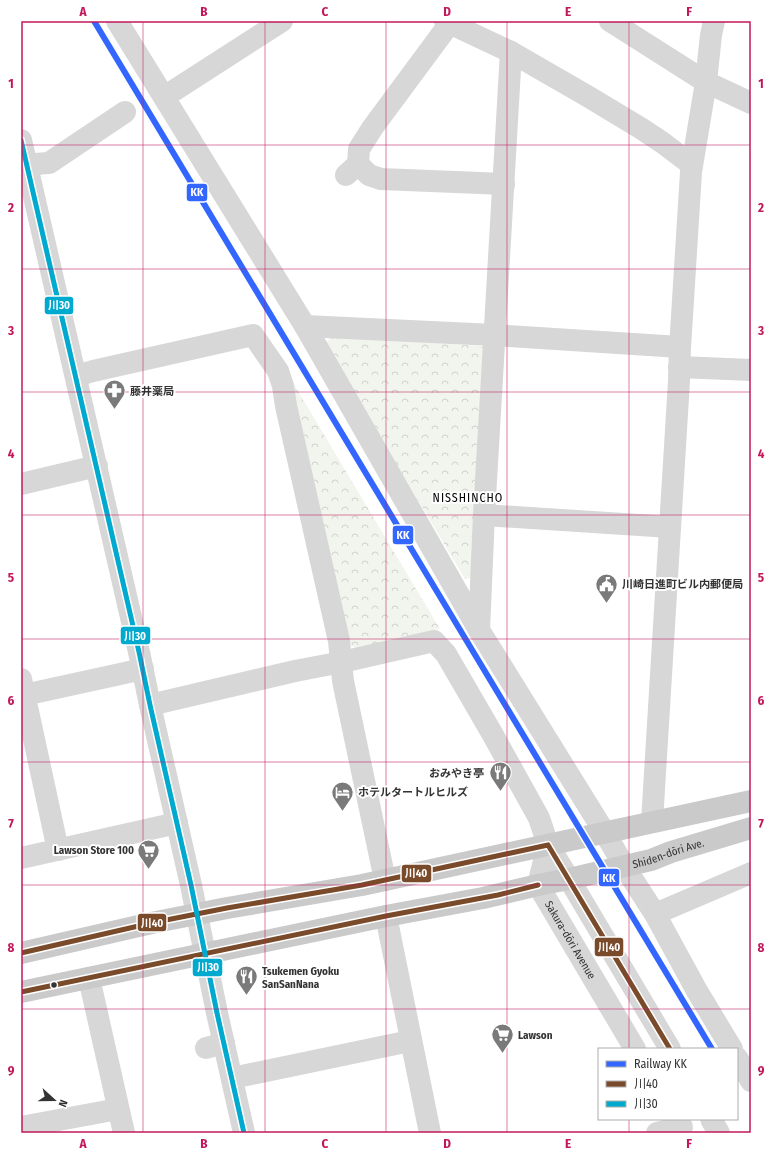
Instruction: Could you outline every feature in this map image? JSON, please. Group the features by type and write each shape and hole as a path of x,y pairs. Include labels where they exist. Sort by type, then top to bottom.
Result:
{"main road":[{"name":"Shiden-dōri Ave.","path":"21,992 89,978 201,934 362,885 751,801"},
{"name":"Shiden-dōri Ave.","path":"21,953 201,934 250,943 580,877 651,860 672,852 751,828"}],"street":[{"path":"118,21 305,326 479,630 655,914 698,992 731,1048"},
{"path":"164,97 282,21"},
{"path":"610,21 706,82 751,103"},
{"path":"652,822 679,357 682,332 692,165 706,82 714,21"},
{"path":"504,184 381,180 352,170 359,150 373,127 448,22 511,52 642,129 692,165"},
{"path":"479,630 484,515 511,52"},
{"path":"24,165 48,163 125,112"},
{"path":"21,140 24,165 97,466 201,934 215,1046 232,1078 244,1133"},
{"path":"305,326 494,335 679,357 751,370"},
{"path":"76,376 253,335 278,371 283,386 286,406 339,641 343,681 385,880"},
{"path":"21,484 97,466"},
{"path":"484,515 670,527"},
{"path":"150,705 295,671 434,641 446,654 493,735 535,811 548,845 580,877 583,902 669,1048"},
{"path":"58,850 23,687 143,669"},
{"path":"21,858 177,823"},
{"path":"538,885 548,845"},
{"path":"655,914 751,873"},
{"name":"Sakura-dōri Avenue","path":"538,885 634,1048"},
{"path":"386,916 410,1041 430,1133"},
{"path":"89,978 124,1133"},
{"path":"232,1078 410,1041"},
{"path":"738,1060 751,1081"},
{"path":"21,1127 118,1109"},
{"path":"712,1120 719,1133"},
{"path":"657,1133 681,1126"}],"green space":[{"path":"331,336 482,346 488,353 476,577 465,579 325,345"},
{"path":"292,381 440,629 355,648 347,643 288,383"}],"rail line":[{"name":"KK","path":"94,21 711,1048"}],"transit line":[{"name":"川30","path":"21,140 139,652 244,1133"},
{"name":"川40","path":"548,845 669,1048"},
{"name":"川40","path":"21,953 156,922 227,908 362,885 548,845"},
{"name":"川40","path":"21,992 386,916 498,895 538,885"}],"place":[{"name":"藤井薬局","path":"115,410"},
{"name":"川崎日進町ビル内郵便局","path":"606,604"},
{"name":"おみやき亭","path":"500,792"},
{"name":"ホテルタートルヒルズ","path":"343,812"},
{"name":"Lawson Store 100","path":"149,870"},
{"name":"Tsukemen Gyoku SanSanNana","path":"246,996"},
{"name":"Lawson","path":"502,1054"}],"district":[{"name":"NISSHINCHO","path":"468,498"}]}
